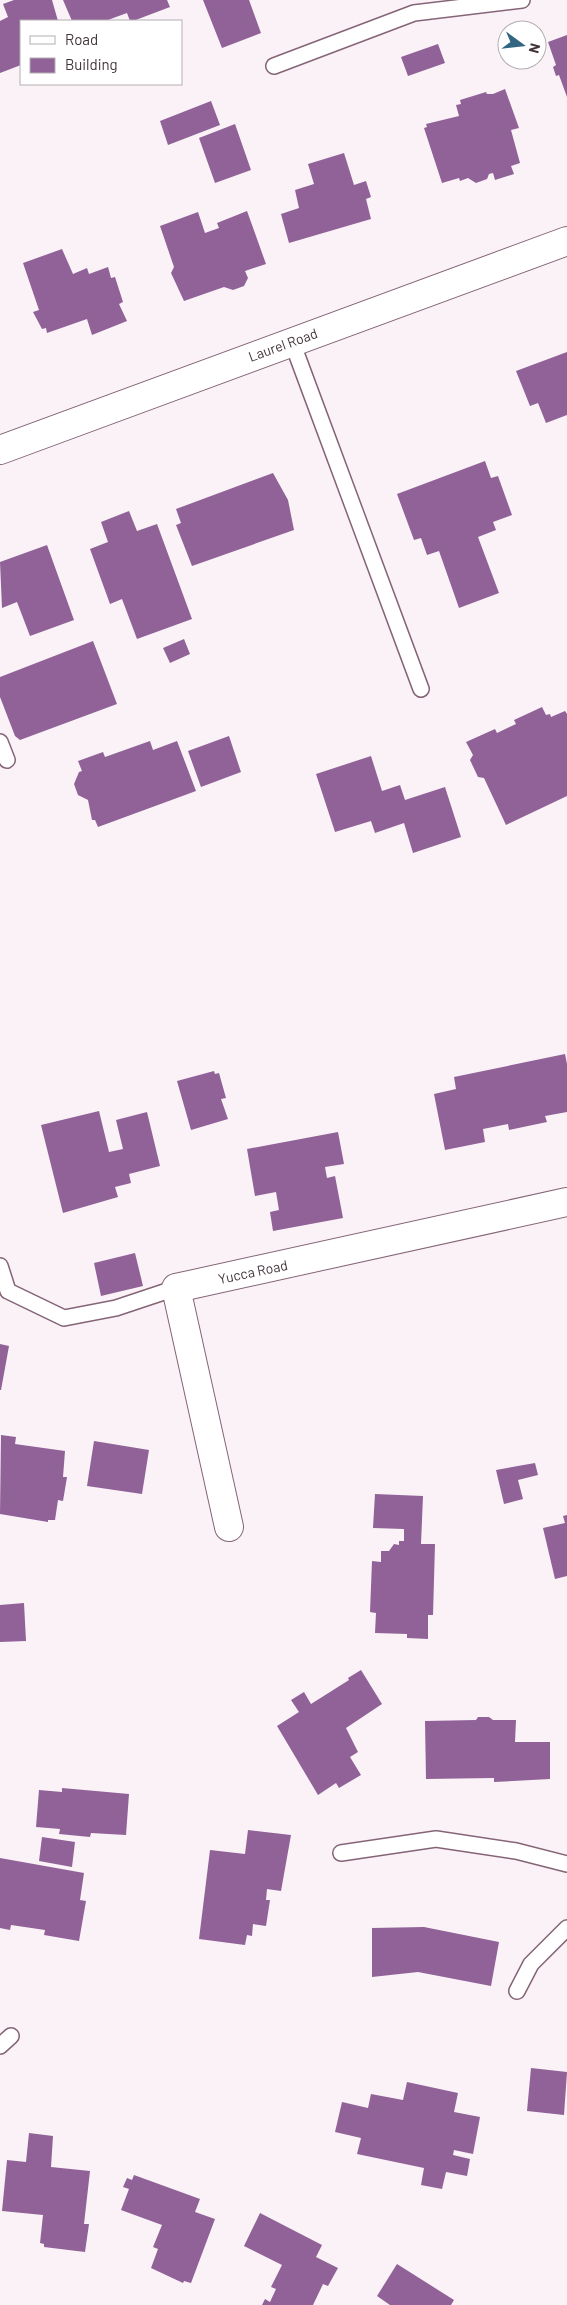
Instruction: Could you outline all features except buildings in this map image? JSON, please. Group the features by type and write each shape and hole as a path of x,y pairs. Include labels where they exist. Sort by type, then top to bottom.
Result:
{"street":[{"name":"Laurel Road","path":"0,450 567,241"},
{"name":"Yucca Road","path":"176,1288 567,1202"},
{"path":"176,1288 229,1527"}],"lane":[{"path":"274,66 414,13 522,0"},
{"path":"292,342 421,689"},
{"path":"0,742 7,760"},
{"path":"0,1266 8,1290 64,1318 116,1308 176,1288"},
{"path":"342,1854 436,1839 516,1852 567,1864"},
{"path":"516,1991 531,1964 567,1928"},
{"path":"0,2046 11,2036"}]}
